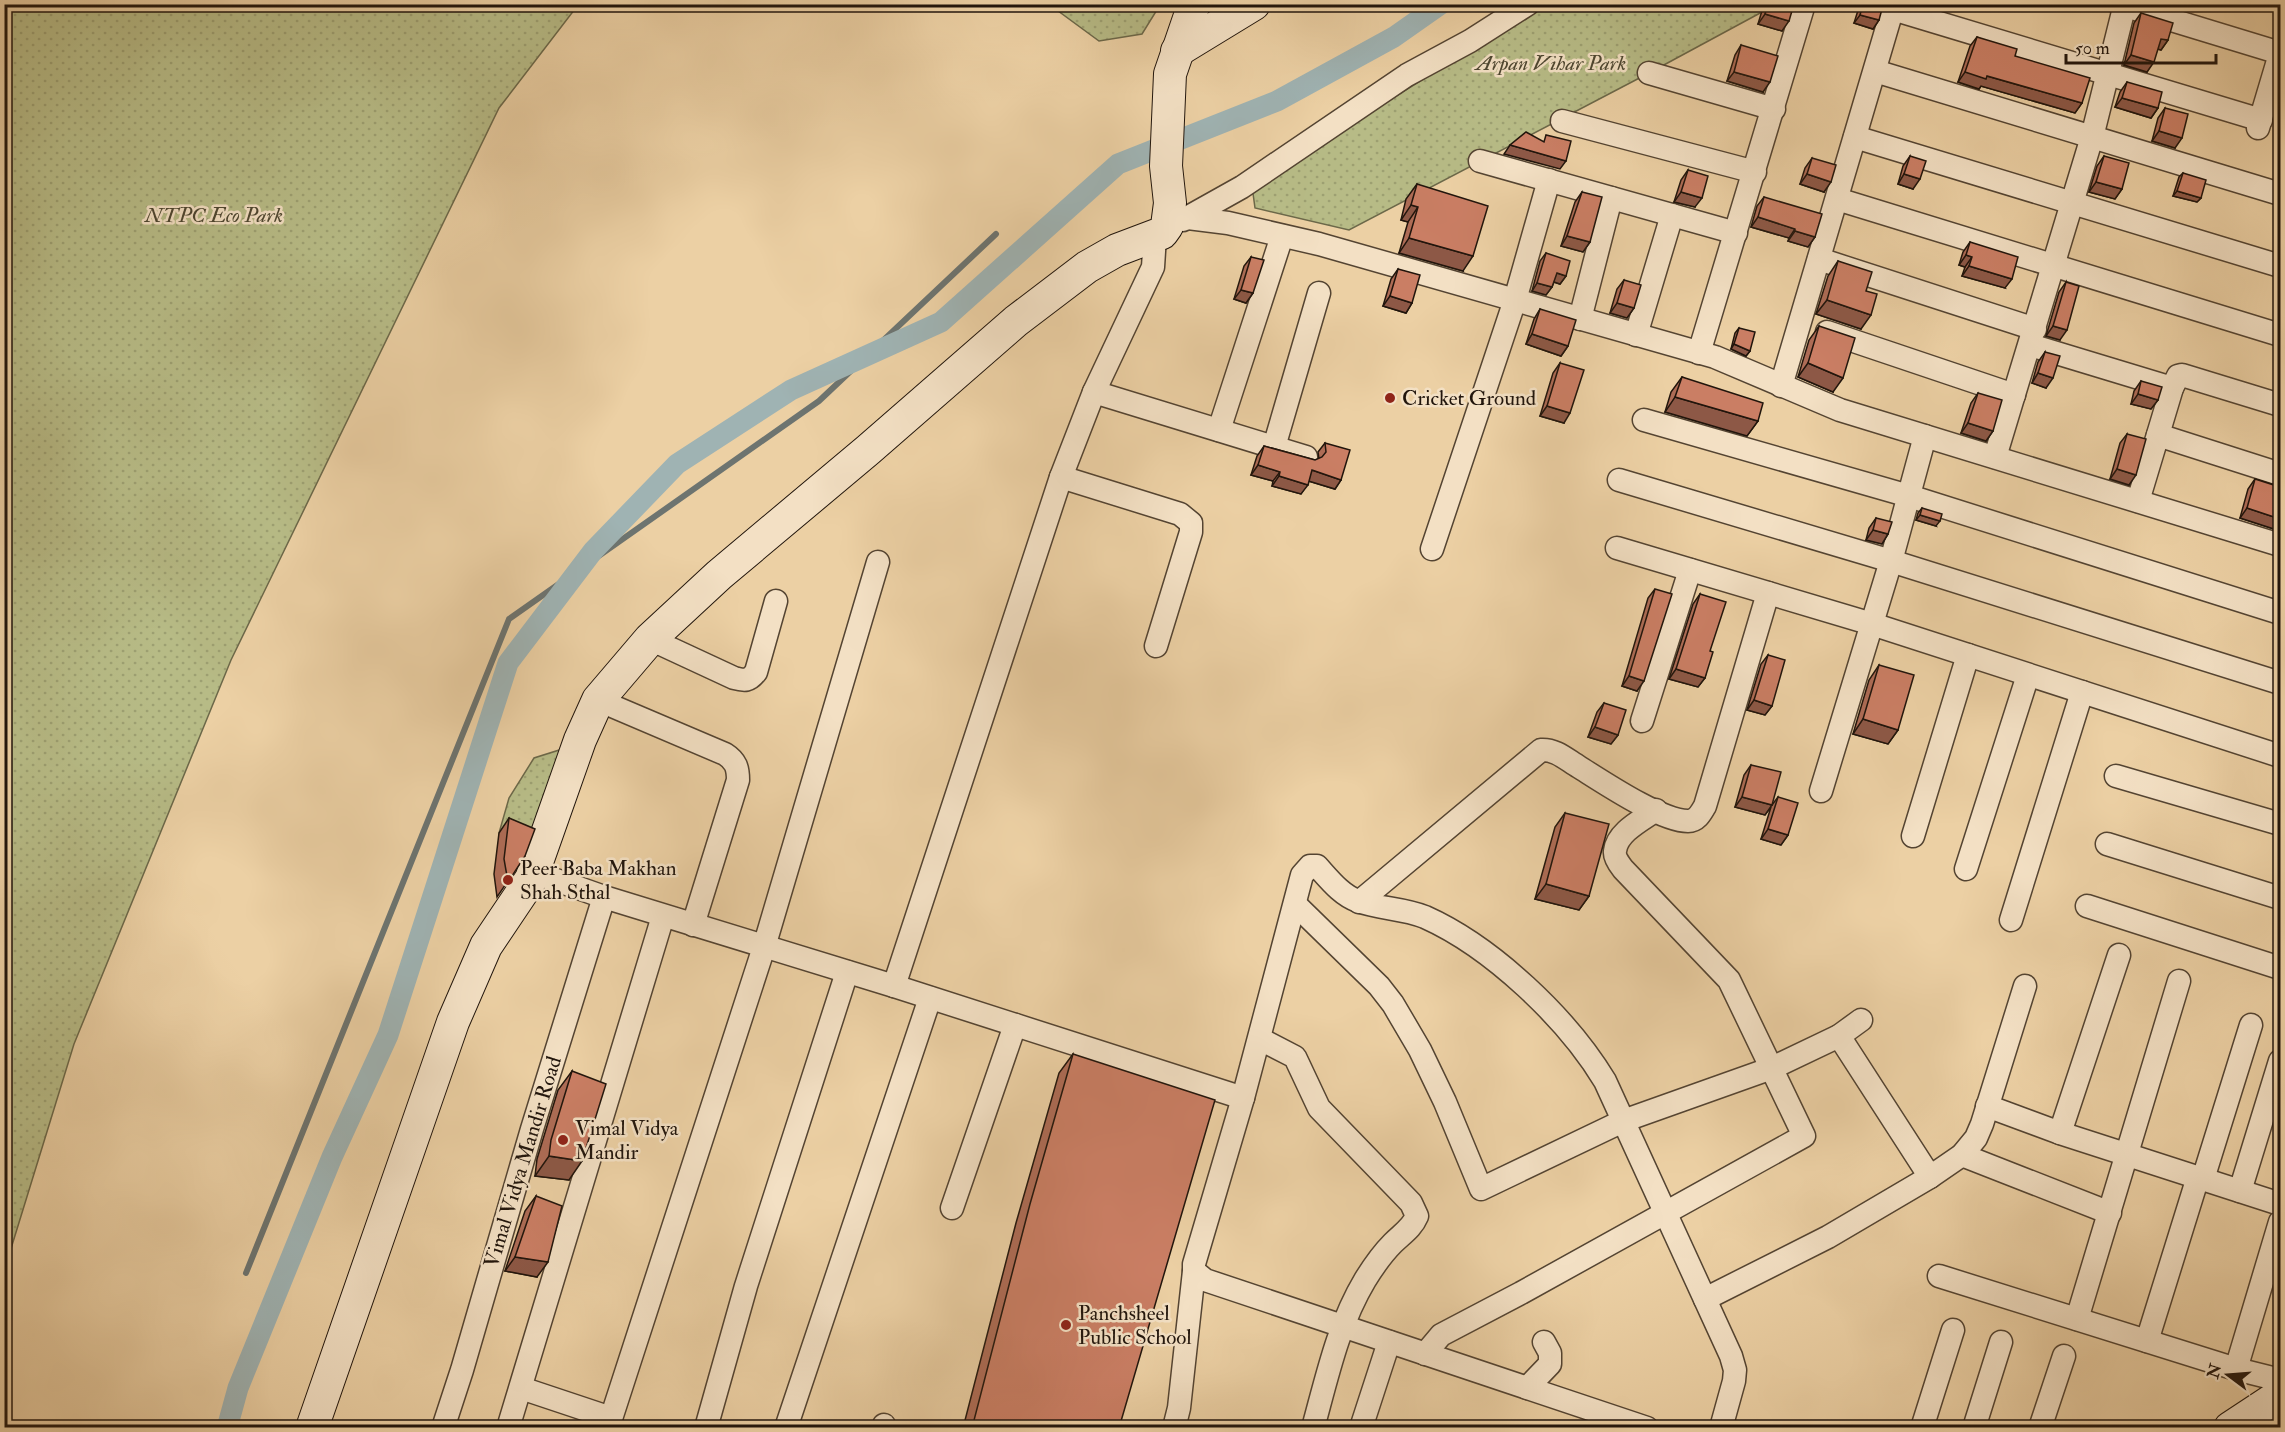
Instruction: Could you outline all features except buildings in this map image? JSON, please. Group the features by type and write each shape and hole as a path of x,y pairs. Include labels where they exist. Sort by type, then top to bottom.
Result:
{"street":[{"path":"894,986 1061,477 1094,392 1170,227 1166,166 1170,74 1194,4"},
{"path":"1177,51 1254,4"},
{"path":"312,1428 453,1022 486,946 524,891 533,872 583,730 598,700 650,639 719,575 868,450 1016,321 1087,267 1117,250 1170,227 1242,187 1407,75 1470,41 1528,4"},
{"path":"1700,353 1804,4"},
{"path":"1781,386 1875,71 1888,6 2109,73 2260,124 2280,54 2123,5 2109,73 2092,137 1995,457"},
{"path":"1875,71 2280,194"},
{"path":"1648,74 1774,109"},
{"path":"1562,121 1755,172"},
{"path":"1855,137 2280,266"},
{"path":"1480,161 1736,233"},
{"path":"1432,549 1515,300 1549,180"},
{"path":"1580,319 1611,198"},
{"path":"1837,199 2280,335"},
{"path":"1636,335 1671,215"},
{"path":"1170,227 1228,224 1319,244 1715,357 1840,410 2280,545"},
{"path":"1220,430 1282,236"},
{"path":"1819,259 2172,388"},
{"path":"1274,447 1319,293"},
{"path":"1800,323 2014,395"},
{"path":"2138,501 2175,379 2182,375 2280,405"},
{"path":"1094,392 1306,457"},
{"path":"1644,420 1909,496 2280,613"},
{"path":"2158,435 2280,474"},
{"path":"1821,791 1891,561 1925,436"},
{"path":"1061,477 1180,514 1191,523 1191,532 1156,646"},
{"path":"1619,480 1891,561 2280,683"},
{"path":"1617,548 1872,624 2280,756"},
{"path":"521,1388 610,1423 764,947 878,562"},
{"path":"1642,720 1690,570"},
{"path":"1359,902 1541,750 1554,752 1617,791 1656,810 1689,821 1696,819 1705,806 1768,593"},
{"path":"650,639 734,678 744,681 751,679 756,672 776,601"},
{"path":"1913,836 1968,655"},
{"path":"1966,869 2028,675"},
{"path":"2011,920 2082,692"},
{"path":"598,700 725,754 732,758 738,768 738,780 693,925"},
{"path":"2116,776 2280,824"},
{"path":"1425,1354 1441,1335 1804,1136 1728,980 1623,869 1616,858 1615,851 1618,842 1625,832 1656,810"},
{"path":"2107,844 2280,898"},
{"path":"1174,1428 1179,1408 1194,1264 1244,1098 1302,875 1310,866 1317,866 1340,890 1359,902 1398,908 1425,917 1456,934 1502,966 1571,1033 1594,1062 1605,1081 1731,1356 1735,1370 1721,1428"},
{"path":"533,872 663,916 894,986 1244,1098"},
{"name":"Vimal Vidya Mandir Road","path":"443,1428 604,897"},
{"path":"1295,904 1379,986 1393,1004 1435,1081 1481,1189 1623,1121 1772,1068 1839,1036 1861,1020"},
{"path":"2087,906 2280,968"},
{"path":"508,1428 663,916"},
{"path":"2060,1133 2119,955"},
{"path":"706,1428 746,1286 847,972"},
{"path":"2077,1319 2179,981"},
{"path":"1705,1299 1828,1237 1930,1177 1962,1155 1976,1138 2025,986"},
{"path":"786,1428 930,998"},
{"path":"952,1208 1015,1025"},
{"path":"2147,1341 2251,1025"},
{"path":"1839,1036 1930,1177"},
{"path":"1260,1039 1295,1057 1319,1108 1415,1209 1418,1216 1414,1224 1392,1243 1365,1280 1342,1327 1313,1428"},
{"path":"2240,1191 2280,1060"},
{"path":"1987,1106 2060,1133 2280,1203"},
{"path":"1962,1155 2110,1214"},
{"path":"2236,1369 2280,1222"},
{"path":"1194,1271 1205,1280 1527,1388 1595,1420 1647,1428"},
{"path":"1939,1276 2236,1369 2280,1380"},
{"path":"1922,1428 1953,1330"},
{"path":"1361,1428 1389,1342"},
{"path":"1527,1388 1550,1364 1550,1353 1544,1342"},
{"path":"1974,1428 2001,1342"},
{"path":"2040,1428 2064,1356"},
{"path":"2230,1428 2280,1395"}],"green space":[{"name":"NTPC Eco Park","path":"5,4 578,5 499,108 231,660 74,1044 5,1268"},
{"path":"1050,5 1160,5 1142,34 1099,41"},
{"name":"Arpan Vihar Park","path":"1542,5 1775,5 1349,230 1255,208 1252,186"},
{"path":"572,746 536,848 499,833 509,798 534,758"}],"waterway":[{"path":"227,1428 238,1388 332,1157 388,1035 508,663 593,551 677,464 791,390 941,322 1118,164 1277,101 1394,37 1441,4"},
{"path":"246,1273 509,619 819,401 996,234"}],"place":[{"name":"Cricket Ground","path":"1390,398"},
{"name":"Peer Baba Makhan Shah Sthal","path":"508,880"},
{"name":"Vimal Vidya Mandir","path":"563,1140"},
{"name":"Panchsheel Public School","path":"1066,1325"}]}
